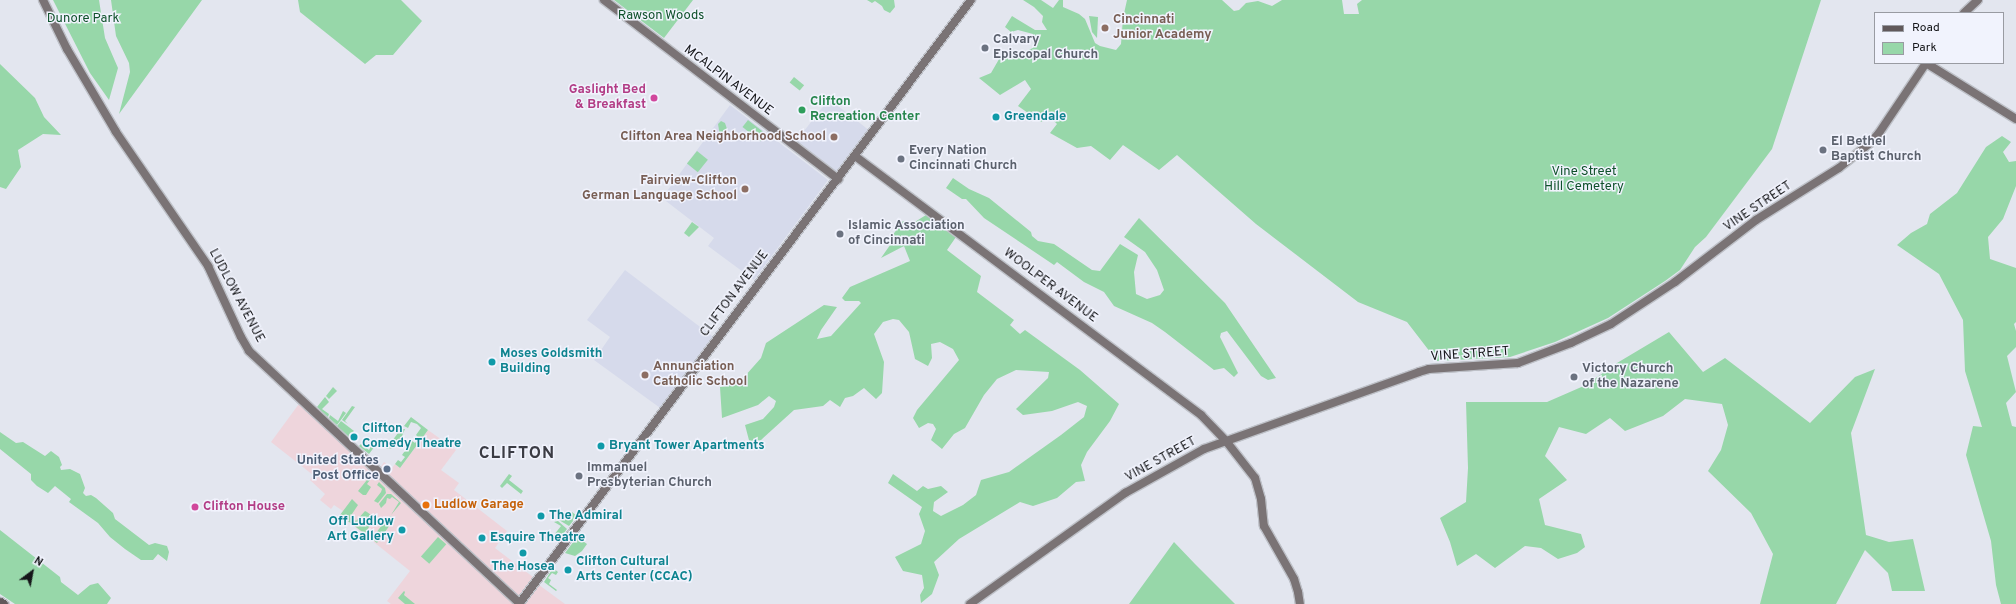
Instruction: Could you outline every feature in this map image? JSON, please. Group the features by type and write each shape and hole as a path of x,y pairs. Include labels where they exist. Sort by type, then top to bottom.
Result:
{"main road":[{"name":"LUDLOW AVENUE","path":"44,0 67,49 116,132 208,266 240,337 249,351 519,604"},
{"name":"MCALPIN AVENUE","path":"604,0 838,179"},
{"name":"CLIFTON AVENUE","path":"519,604 972,0"},
{"path":"1965,12 1978,0"},
{"name":"VINE STREET","path":"970,604 1125,493 1193,454 1419,372 1429,369 1518,363 1601,330 1675,282 1756,220 1840,168 1879,133 1925,64"},
{"path":"1928,64 2016,119"},
{"name":"WOOLPER AVENUE","path":"855,156 1188,404 1226,441 1249,468 1257,481 1264,526 1294,579 1300,604"}],"shaded area":[{"name":"Clifton Area Neighborhood School","path":"829,99 873,133 837,179 793,145"},
{"name":"Fairview-Clifton German Language School","path":"730,105 828,180 754,280 708,246 714,238 662,198"},
{"path":"625,270 716,339 663,410 594,360 610,337 587,320"},
{"path":"304,397 380,468 384,462 392,468 395,464 400,468 428,430 456,450 441,470 459,483 454,490 507,531 495,548 537,580 535,582 565,604 391,604 387,601 410,571 340,515 343,511 334,505 331,509 320,500 325,494 310,480 313,475 271,442"}],"green space":[{"name":"Dunore Park","path":"53,0 99,0 105,38 118,68 109,100 90,73"},
{"path":"111,0 202,0 119,114 130,72 129,63 116,36"},
{"path":"298,0 401,0 422,21 393,55 376,55 365,64 300,12"},
{"name":"Rawson Woods","path":"614,0 693,0 664,38"},
{"path":"867,0 894,0 895,7 890,13 884,10 882,6 875,1 872,3"},
{"name":"Vine Street Hill Cemetery","path":"1023,0 1041,0 1053,8 1059,0 1063,0 1063,7 1079,14 1085,19 1095,43 1100,46 1116,50 1121,44 1123,18 1127,0 1222,0 1234,11 1239,10 1246,3 1258,1 1272,6 1282,0 1342,0 1344,14 1359,14 1357,4 1362,0 1821,0 1772,149 1706,237 1695,247 1680,270 1608,318 1555,342 1510,357 1437,361 1407,322 1358,302 1256,224 1177,155 1159,170 1123,145 1110,160 1091,146 1077,148 1050,133 1057,124 1049,116 1041,122 1018,106 1031,89 1025,80 1000,95 979,78 991,73 1002,54 1024,52 1033,48 1033,34 1018,30 1011,32 1005,27 1012,16 1035,30 1047,30 1042,22 1043,16 1034,7"},
{"path":"1089,16 1098,17 1097,38 1092,32"},
{"path":"0,64 35,98 44,117 61,135 43,134 18,150 21,167 6,189 0,187"},
{"path":"794,77 804,85 800,91 790,82"},
{"path":"748,120 766,134 761,141 742,127"},
{"path":"721,121 725,123 727,129 724,135 720,136 718,124"},
{"path":"2002,136 2011,142 2003,152 2009,162 2016,161 2016,186 2003,219 1988,237 1990,259 2016,268 2016,322 2014,324 2016,331 2016,347 2007,356 2016,392 2006,403 2012,426 2016,427 2016,604 2001,604 1996,585 1991,541 1966,455 1973,426 1982,427 1965,371 1963,320 1939,274 1897,245 1911,233 1927,224 1930,214 1957,193 1986,147"},
{"path":"697,151 708,160 698,172 687,163"},
{"path":"953,178 969,189 989,198 1031,232 1032,236 1038,241 1054,244 1092,270 1100,271 1120,244 1138,255 1134,272 1136,294 1147,299 1160,295 1164,290 1157,270 1145,252 1124,237 1139,218 1225,303 1276,378 1268,380 1261,376 1227,331 1221,333 1220,337 1238,373 1234,377 1224,368 1214,370 1152,323 1114,306 1104,292 1084,282 1057,262 1054,265 984,218 966,199 962,199 946,188"},
{"path":"926,215 956,237 947,250 981,276 977,292 1014,320 1010,325 1020,334 1025,330 1080,370 1119,404 1110,421 1087,452 1081,465 1085,481 1076,482 1057,498 1033,506 1020,502 959,539 934,562 939,575 932,594 921,603 920,595 924,588 922,575 903,571 895,557 921,544 925,531 919,514 922,507 888,483 893,474 917,491 923,486 928,489 941,486 948,492 934,502 933,511 941,516 963,505 976,495 981,480 1009,472 1061,435 1084,417 1087,406 1078,402 1052,411 1023,415 1016,409 1048,378 1049,372 1016,370 997,379 984,395 965,428 954,434 942,449 931,440 936,429 933,424 928,423 919,428 913,418 917,410 959,360 953,349 940,342 931,344 932,358 928,366 915,359 909,332 899,320 893,319 883,322 874,334 884,362 882,393 876,399 864,388 853,396 845,398 840,407 830,400 823,406 794,410 761,440 750,444 745,425 763,419 774,407 776,401 769,396 758,405 722,418 720,387 734,384 745,376 761,358 766,343 824,305 837,307 821,330 817,339 831,336 861,303 859,301 845,301 842,298 850,287 910,261 904,246 881,258 895,238 892,236 903,221 910,225"},
{"path":"692,222 699,227 689,237 684,233"},
{"path":"1669,332 1703,372 1725,358 1810,423 1855,377 1875,369 1851,433 1866,535 1889,542 1913,539 1925,591 1892,591 1888,573 1865,550 1836,604 1760,604 1773,554 1751,513 1708,471 1721,450 1728,425 1722,404 1685,399 1663,416 1625,431 1610,418 1586,434 1559,427 1545,456 1567,480 1539,499 1545,525 1581,534 1585,547 1577,553 1558,559 1541,548 1525,546 1495,568 1476,554 1457,566 1450,542 1440,518 1466,502 1468,468 1466,402 1547,402 1586,385 1617,363"},
{"path":"333,387 337,391 329,399 326,396"},
{"path":"325,397 329,402 322,409 329,414 328,417 317,407"},
{"path":"352,406 355,407 345,421 348,424 342,420"},
{"path":"343,411 346,413 337,425 329,418 330,415 338,421"},
{"path":"411,417 428,430 400,468 395,464 398,460 401,462 405,457 402,455 412,441 415,443 419,438 416,435 421,428 417,424 411,422 408,428 404,426"},
{"path":"341,421 354,431 349,437 337,426"},
{"path":"401,429 405,429 394,448 386,449"},
{"path":"0,432 16,443 23,442 45,456 51,451 59,457 62,465 60,467 61,470 70,469 80,474 85,488 83,493 86,496 91,495 96,498 113,513 115,519 149,545 155,543 167,546 169,552 167,561 158,554 153,560 141,560 110,537 98,523 69,502 71,499 55,486 48,493 37,486 31,480 31,474 0,449"},
{"path":"374,440 378,442 369,454 359,446 361,444 369,450"},
{"path":"509,474 512,476 509,480 523,491 521,494 507,483 502,488 500,486"},
{"path":"371,475 372,477 367,484 371,487 366,495 363,495 358,491"},
{"path":"379,482 385,488 386,493 378,503 374,501 382,489 377,485"},
{"path":"387,494 391,494 401,503 391,515 399,502 392,497 390,499 387,498 386,503 381,508 379,504"},
{"path":"352,499 358,505 350,517 356,521 365,511 375,518 367,530 372,535 376,533 382,525 384,525 390,516 395,518 377,543 340,515"},
{"path":"572,512 577,516 569,526 559,520 560,515 565,520"},
{"path":"558,521 567,529 560,538 554,535 561,526 554,522"},
{"path":"0,530 60,577 61,582 78,595 90,585 98,583 111,598 107,604 15,604 0,594"},
{"path":"438,537 446,544 429,564 421,557"},
{"path":"577,537 587,544 582,551 575,556 565,553"},
{"path":"1174,542 1195,564 1235,604 1129,604"},
{"path":"553,568 558,572 556,575 552,573 548,578 551,580 549,584 557,590 556,591 544,582"},
{"path":"404,591 404,595 415,604 405,604 398,598"}],"place":[{"name":"Cincinnati Junior Academy","path":"1105,28"},
{"name":"Calvary Episcopal Church","path":"985,48"},
{"name":"Gaslight Bed & Breakfast","path":"654,98"},
{"name":"Clifton Recreation Center","path":"802,110"},
{"name":"Greendale","path":"996,117"},
{"name":"Clifton Area Neighborhood School","path":"834,137"},
{"name":"El Bethel Baptist Church","path":"1823,150"},
{"name":"Every Nation Cincinnati Church","path":"901,159"},
{"name":"Fairview-Clifton German Language School","path":"745,189"},
{"name":"Islamic Association of Cincinnati","path":"840,234"},
{"name":"Moses Goldsmith Building","path":"492,362"},
{"name":"Annunciation Catholic School","path":"645,375"},
{"name":"Victory Church of the Nazarene","path":"1574,377"},
{"name":"Clifton Comedy Theatre","path":"354,437"},
{"name":"Bryant Tower Apartments","path":"601,446"},
{"name":"United States Post Office","path":"387,469"},
{"name":"Immanuel Presbyterian Church","path":"579,476"},
{"name":"Ludlow Garage","path":"426,505"},
{"name":"Clifton House","path":"195,507"},
{"name":"The Admiral","path":"541,516"},
{"name":"Off Ludlow Art Gallery","path":"402,530"},
{"name":"Esquire Theatre","path":"482,538"},
{"name":"The Hosea","path":"523,553"},
{"name":"Clifton Cultural Arts Center (CCAC)","path":"568,570"}],"district":[{"name":"CLIFTON","path":"517,455"}]}
